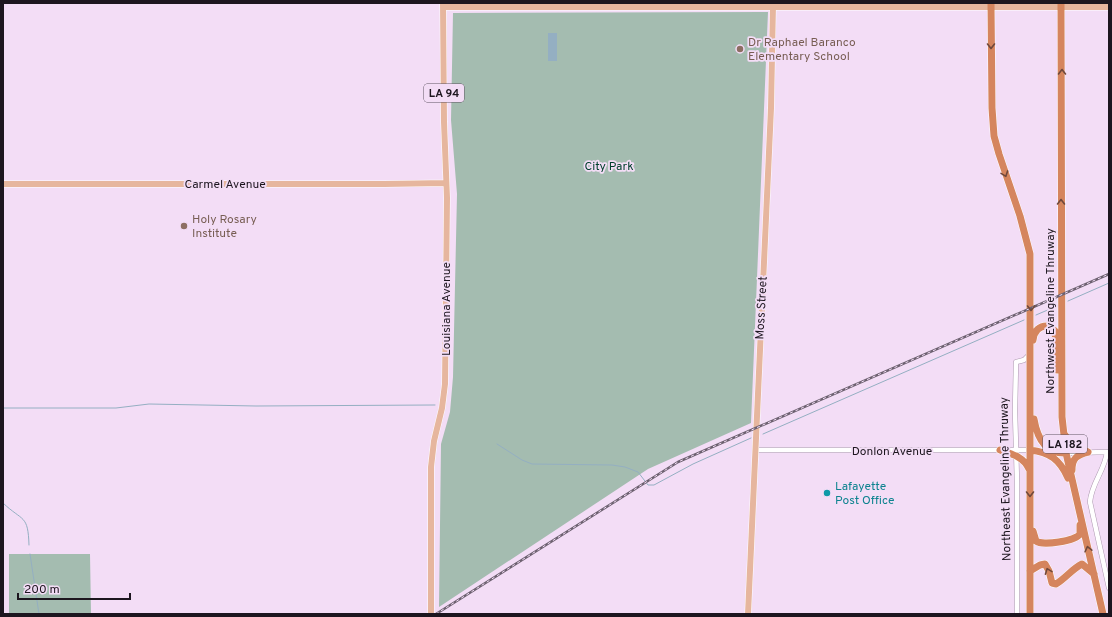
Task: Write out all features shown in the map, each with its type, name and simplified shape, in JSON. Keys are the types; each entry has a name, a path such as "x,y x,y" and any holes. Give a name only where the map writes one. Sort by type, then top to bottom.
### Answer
{"highway":[{"name":"Northeast Evangeline Thruway","path":"991,5 992,123 998,154 1017,207 1030,254 1030,614"},
{"name":"Northwest Evangeline Thruway","path":"1061,5 1063,430 1066,453 1103,614"},
{"path":"1031,352 1033,335 1038,328 1045,326 1052,328 1056,335 1057,380 1062,406"},
{"path":"1031,399 1036,428 1042,443 1053,451 1066,453"},
{"path":"1063,430 1072,445 1088,452"},
{"path":"1000,450 1017,453 1026,462 1030,472"},
{"path":"1030,450 1048,453 1058,461 1067,477 1078,507"},
{"path":"1072,480 1073,460 1077,455 1088,452"},
{"path":"1030,523 1036,541 1042,544 1070,540 1078,537 1080,530 1080,516"},
{"path":"1030,571 1040,565 1045,564 1050,570 1052,583 1056,584 1064,579 1073,568 1082,564 1094,574"}],"main road":[{"path":"443,5 1109,6"},
{"name":"Louisiana Avenue","path":"430,614 431,467 434,441 446,384 446,183 443,5"},
{"name":"Moss Street","path":"748,614 770,108 773,5"},
{"name":"Carmel Avenue","path":"3,184 446,183"}],"street":[{"name":"Northeast Evangeline Thruway","path":"1017,614 1016,362 1024,360 1031,352"},
{"name":"Donlon Avenue","path":"755,450 1000,450"},
{"path":"1017,453 1030,450"},
{"path":"1066,453 1107,452 1106,459 1091,493 1090,502 1109,588"}],"green space":[{"name":"City Park","path":"768,12 751,423 648,469 439,607 441,444 450,412 453,377 457,194 451,120 453,13"},
{"path":"9,554 90,554 91,614 9,614"}],"water":[{"path":"548,33 557,33 557,61 548,61"}],"waterway":[{"path":"1068,301 1109,283"},
{"path":"1036,315 1057,306"},
{"path":"763,434 1024,320"},
{"path":"3,408 116,408 149,404 256,406 435,405"},
{"path":"497,444 522,460 532,464 612,465 625,467 638,472 648,485 654,485 693,464 751,438"},
{"path":"3,503 20,516 26,523 29,545"},
{"path":"30,554 39,614"}],"railway":[{"path":"436,614 678,462 1109,274"}],"place":[{"name":"Dr Raphael Baranco Elementary School","path":"740,49"},
{"name":"Holy Rosary Institute","path":"184,226"},
{"name":"Lafayette Post Office","path":"827,493"}]}
